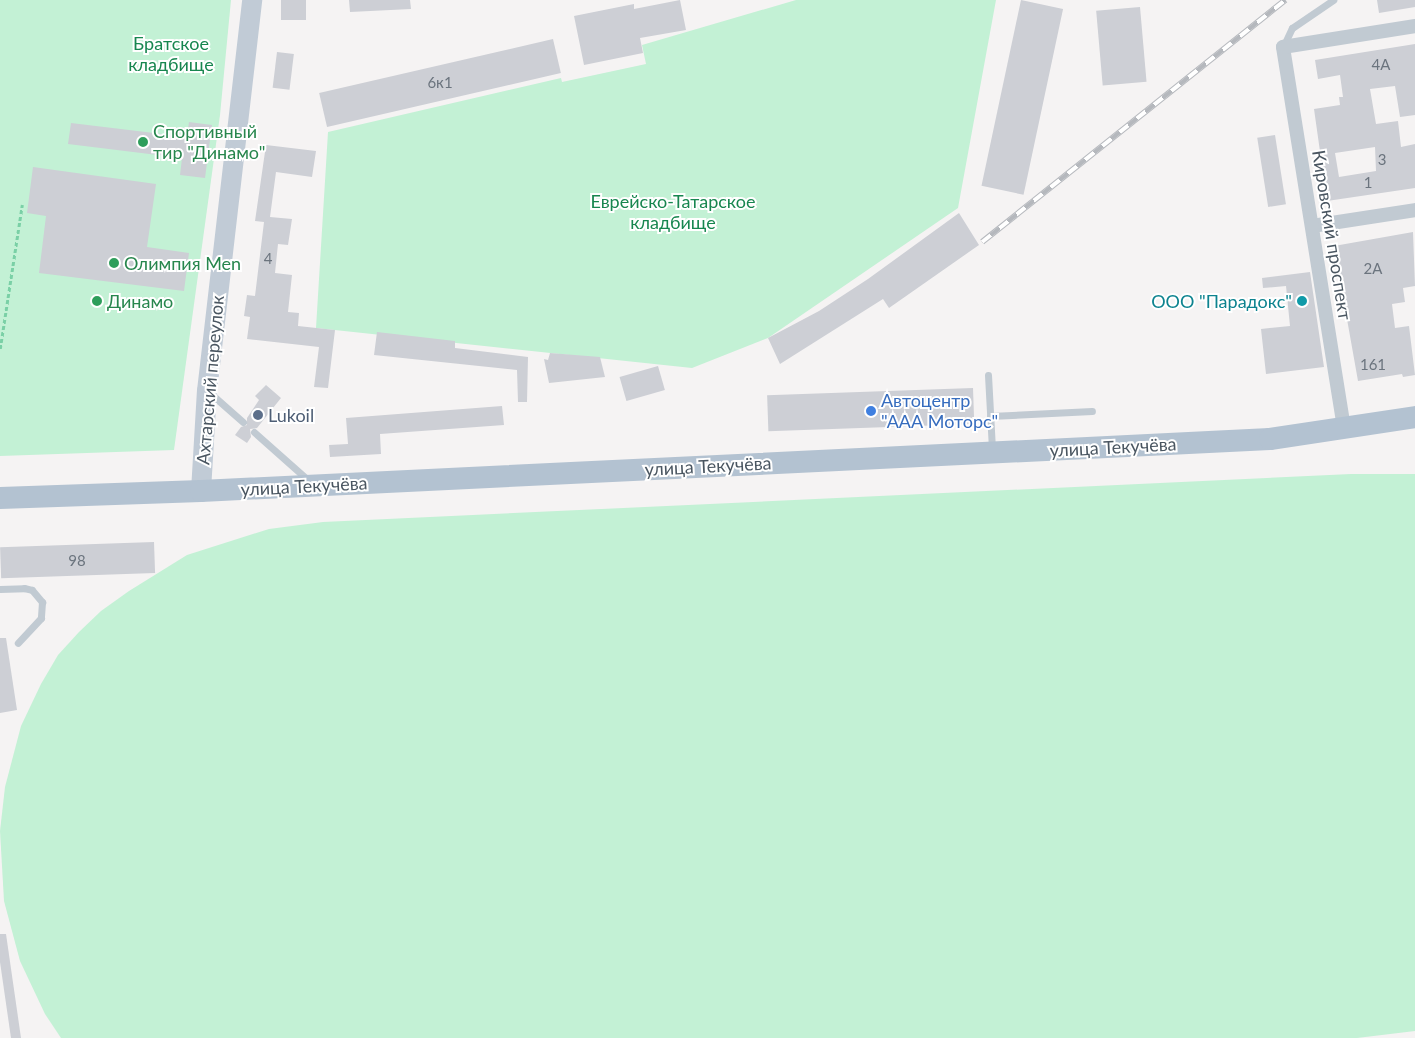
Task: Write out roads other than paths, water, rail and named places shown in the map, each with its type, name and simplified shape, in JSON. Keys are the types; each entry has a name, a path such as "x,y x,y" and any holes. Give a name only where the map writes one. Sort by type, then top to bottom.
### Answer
{"main road":[{"name":"улица Текучёва","path":"0,498 314,486 1270,439 1415,417"}],"street":[{"name":"Ахтарский переулок","path":"200,491 206,391 252,0"},
{"path":"1283,48 1415,26"},
{"name":"Кировский проспект","path":"1283,48 1344,428"},
{"path":"1312,226 1415,210"}],"lane":[{"path":"1283,48 1292,28 1333,0"},
{"path":"988,375 993,453"},
{"path":"206,391 243,422"},
{"path":"990,416 1092,411"},
{"path":"254,432 314,486"},
{"path":"0,589 24,588 32,590 42,602 41,618 18,643"}],"railway":[{"path":"982,242 1285,0"}],"place":[{"name":"Спортивный тир \"Динамо\"","path":"143,142"},
{"name":"Олимпия Men","path":"114,263"},
{"name":"Динамо","path":"97,301"},
{"name":"ООО \"Парадокс\"","path":"1302,301"},
{"name":"Автоцентр \"ААА Моторс\"","path":"871,411"},
{"name":"Lukoil","path":"258,415"}],"park label":[{"name":"Братское кладбище","path":"171,54"},
{"name":"Еврейско-Татарское кладбище","path":"673,212"}]}
